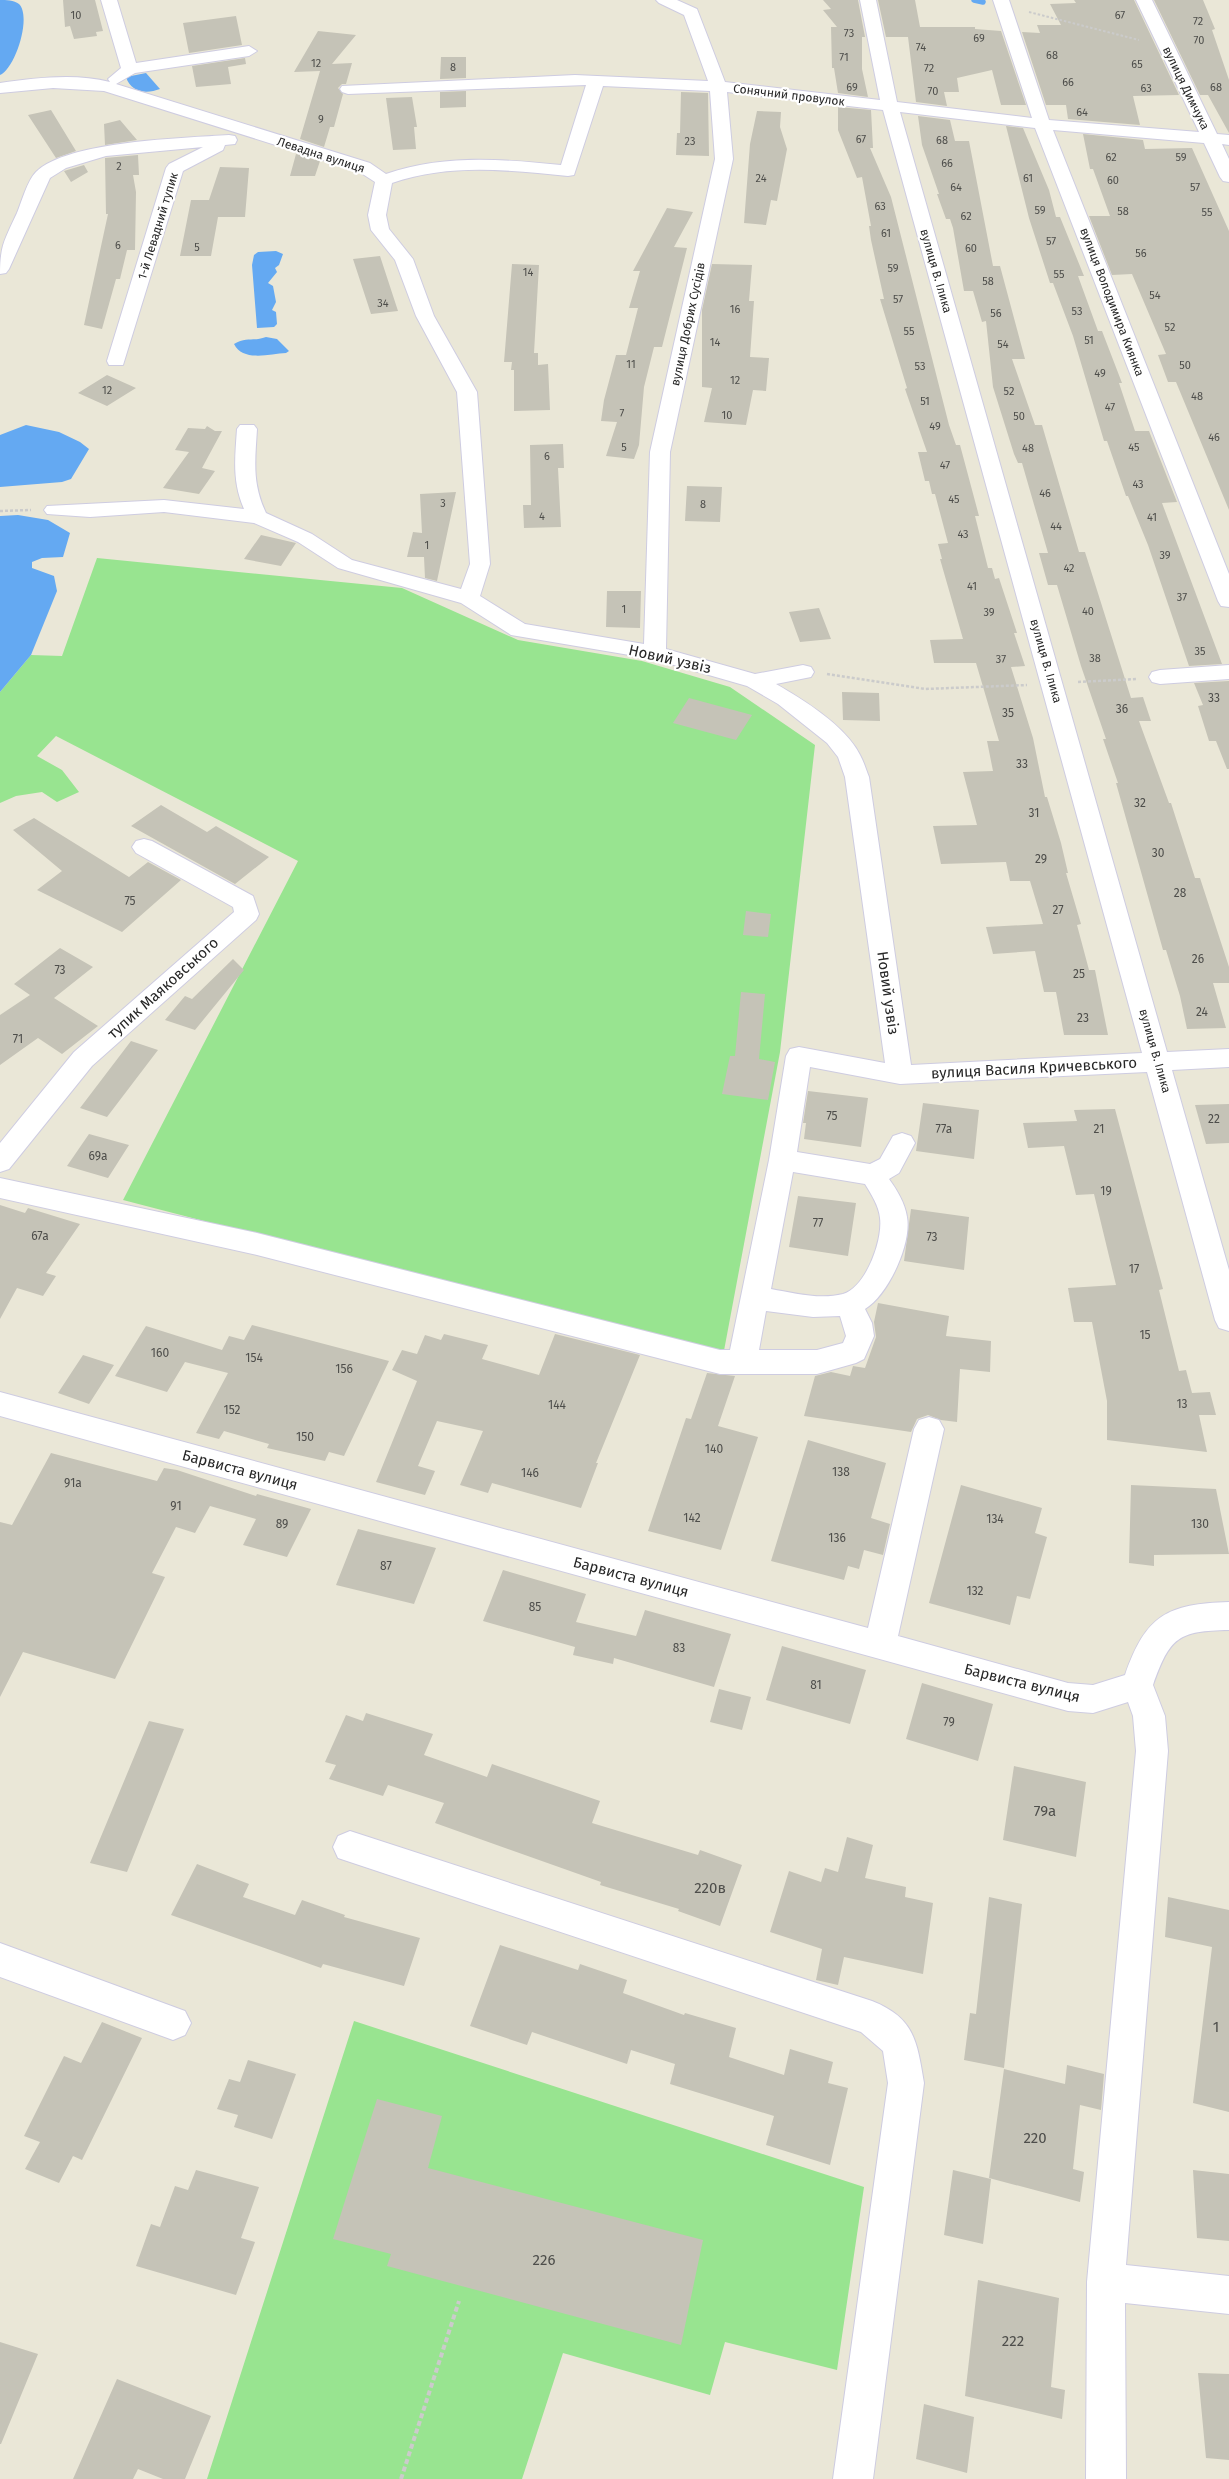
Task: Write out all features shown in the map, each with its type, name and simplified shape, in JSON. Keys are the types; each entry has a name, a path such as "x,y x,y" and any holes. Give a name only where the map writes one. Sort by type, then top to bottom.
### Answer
{"street":[{"path":"109,0 130,69"},
{"name":"вулиця В. Ілика","path":"868,0 890,107 1229,1320"},
{"name":"вулиця Димчука","path":"1144,0 1229,177"},
{"name":"вулиця Добрих Сусідів","path":"655,653 660,452 724,159 718,86 691,12 674,2"},
{"name":"вулиця Володимира Киянка","path":"1002,3 1042,124 1229,601"},
{"path":"106,86 130,69 249,51"},
{"name":"Сонячний провулок","path":"348,89 575,80 718,86 1042,124 1229,140"},
{"path":"384,180 425,167 475,162 568,171 596,81"},
{"name":"Левадна вулиця","path":"0,88 39,83 72,82 106,86 364,167 384,180 377,215 380,230 404,259 425,316 467,392 480,564 469,598"},
{"name":"1-й Левадний тупик","path":"116,361 175,168 247,130"},
{"path":"0,269 44,175 52,168 87,156 114,150 229,140"},
{"path":"247,429 244,469 247,492 258,517"},
{"name":"Новий узвіз","path":"54,510 90,511 164,506 258,517 305,538 345,564 469,598 519,630 655,653 755,681 786,700 822,727 848,756 857,777 900,1075"},
{"path":"755,681 803,672"},
{"path":"1160,677 1229,672"},
{"name":"тупик Маяковського","path":"0,1162 83,1059 247,914 244,902 144,847"},
{"name":"вулиця Василя Кричевського","path":"782,1160 799,1056 900,1075 1229,1058"},
{"path":"742,1363 782,1160 874,1175 890,1166 902,1143"},
{"path":"756,1298 818,1306 848,1304 866,1293 884,1265 893,1239 894,1219 887,1197 874,1175"},
{"path":"0,1188 257,1244 720,1362 817,1362 846,1355 854,1351 860,1336 858,1323 848,1304"},
{"name":"Барвиста вулиця","path":"0,1404 1068,1697 1093,1699 1116,1693 1137,1684"},
{"path":"880,1645 929,1429"},
{"path":"1106,2479 1106,2282 1152,1751 1149,1716 1137,1684 1148,1651 1162,1632 1179,1621 1206,1616 1229,1616"},
{"path":"350,1847 872,2018 900,2042 906,2083 853,2479"},
{"path":"0,1960 173,2023"},
{"path":"1106,2282 1229,2296"}],"path":[{"path":"1002,3 1166,46"},
{"path":"803,672 860,678 925,689 1160,677"},
{"path":"401,2479 459,2301"}],"green space":[{"path":"97,558 402,588 518,640 642,661 730,687 815,745 780,1052 723,1356 123,1200 298,861 56,736 37,756 62,770 79,792 57,802 42,792 16,796 0,803 0,692 31,655 62,656"},
{"path":"354,2021 864,2187 837,2370 725,2342 710,2395 563,2353 522,2479 207,2479"}],"water":[{"path":"0,0 19,4 23,11 24,20 23,31 16,53 6,71 0,75"},
{"path":"146,73 160,89 140,91 128,82 126,77"},
{"path":"276,251 283,254 279,265 275,268 277,272 268,283 273,286 276,302 272,310 276,312 277,324 274,327 257,328 252,265 254,255 258,252"},
{"path":"266,337 277,339 289,351 286,353 257,356 238,350 234,344 243,340"},
{"path":"26,425 59,432 80,442 89,449 71,479 62,482 0,487 0,435"},
{"path":"18,515 48,520 70,533 63,557 42,558 32,562 32,568 54,576 57,591 31,655 0,692 0,516"}],"building":[{"path":"63,0 95,0 103,31 96,32 97,36 74,39 70,26 65,27"},
{"path":"823,0 858,0 865,37 862,37 862,69 868,97 838,93 834,68 832,68 831,27 837,27 823,10 831,9"},
{"path":"878,0 915,0 920,27 975,27 975,29 1001,31 1026,105 1001,105 992,70 957,78 959,92 944,92 947,106 916,102 908,37 886,37"},
{"path":"1074,0 1134,0 1179,95 1133,96 1140,125 1068,119 1066,105 1046,105 1022,32 1040,33 1037,25 1061,25 1050,4 1076,3"},
{"path":"1154,0 1203,0 1215,29 1212,30 1229,80 1229,133 1208,95 1200,95"},
{"path":"236,16 242,45 189,53 183,23"},
{"path":"318,31 356,35 332,64 352,63 346,84 342,84 338,88 343,94 334,127 330,127 324,147 300,139 320,71 294,72"},
{"path":"441,57 466,57 466,78 440,79"},
{"path":"245,58 246,64 228,67 231,84 196,87 192,66"},
{"path":"466,91 466,107 440,108 440,92"},
{"path":"681,92 708,93 709,156 676,155 677,133 680,133"},
{"path":"412,97 417,127 414,127 416,149 393,150 386,98"},
{"path":"838,107 871,110 873,148 870,148 891,197 949,425 956,445 960,445 979,516 975,516 988,568 992,568 995,579 999,578 1017,633 1014,633 1025,666 1011,667 1033,738 1045,797 1047,797 1061,843 1068,873 1066,873 1081,924 1077,925 1089,970 1095,970 1108,1035 1064,1035 1056,992 1044,992 1035,951 993,954 986,927 1043,924 1030,881 1010,881 1006,862 941,864 933,826 977,825 963,772 993,771 987,741 999,741 976,663 934,663 930,640 963,639 940,559 942,559 938,544 948,543 935,494 932,494 929,481 925,481 918,452 927,452 905,389 907,388 880,299 884,299 871,240 869,226 871,226 862,177 857,178 838,130"},
{"path":"51,110 76,151 56,158 28,115"},
{"path":"757,111 781,112 780,127 787,149 777,201 771,200 766,225 744,223 750,144"},
{"path":"918,116 950,120 955,141 969,141 993,266 1000,266 1025,359 1012,359 1035,425 1042,425 1079,552 1085,552 1131,698 1143,697 1151,721 1139,721 1169,803 1171,803 1195,878 1200,878 1229,967 1229,983 1213,983 1226,1028 1187,1029 1180,996 1166,950 1163,950 1116,783 1118,783 1103,739 1106,739 1081,666 1057,585 1048,585 1039,553 1048,553 1022,463 1018,463 1014,454 993,387 986,321 982,322 973,291 964,291 953,228 950,219 946,219 937,194 939,194 922,145"},
{"path":"120,120 137,140 105,145 104,124"},
{"path":"1006,126 1023,128 1049,190 1056,217 1060,217 1084,276 1078,276 1098,331 1102,331 1122,383 1119,383 1135,431 1149,431 1177,502 1162,503 1222,664 1189,666 1148,545 1128,496 1126,496 1107,441 1104,441 1073,336 1053,283 1050,283 1029,218"},
{"path":"1083,134 1143,140 1145,149 1192,148 1229,231 1229,510 1176,382 1168,382 1158,355 1166,354 1132,274 1112,275 1089,216 1110,216 1093,169 1090,169"},
{"path":"296,154 320,161 315,176 290,176"},
{"path":"138,155 139,175 133,175 136,192 135,250 127,250 120,279 116,279 102,329 84,325 108,214 106,214 105,158"},
{"path":"84,165 88,172 71,182 64,171"},
{"path":"220,167 249,168 245,217 218,217 211,256 180,256 191,200 209,200"},
{"path":"667,208 693,212 674,247 687,248 662,347 654,347 644,387 639,445 634,459 606,456 617,422 601,421 604,400 616,355 626,355 638,308 629,308 640,271 633,271"},
{"path":"380,256 398,311 371,314 353,259"},
{"path":"512,264 539,265 534,353 538,353 538,365 548,364 550,410 514,411 514,370 511,370 512,362 504,362"},
{"path":"712,264 752,265 749,301 754,301 750,357 769,358 766,391 753,390 746,425 704,422 712,388 702,387 702,310"},
{"path":"107,375 136,388 107,406 78,393"},
{"path":"207,426 215,431 222,431 202,468 215,471 199,494 163,488 189,452 175,450 188,428 205,429"},
{"path":"563,444 564,468 558,468 561,527 524,528 523,505 531,505 530,445"},
{"path":"687,486 722,487 720,522 685,521"},
{"path":"456,492 437,581 425,578 424,557 407,557 413,532 422,533 420,494"},
{"path":"261,535 296,543 281,566 244,559"},
{"path":"607,591 641,591 640,628 606,627"},
{"path":"819,608 831,639 800,642 789,612"},
{"path":"1229,681 1229,769 1227,769 1216,741 1209,741 1198,706 1203,705 1194,683"},
{"path":"842,692 879,693 880,721 843,720"},
{"path":"689,698 752,715 736,740 673,723"},
{"path":"161,805 207,832 216,826 269,857 235,884 131,826"},
{"path":"34,818 129,877 148,862 181,880 122,932 37,890 62,871 13,830"},
{"path":"746,911 771,914 768,937 743,935"},
{"path":"60,948 93,967 54,998 98,1026 62,1054 38,1038 0,1065 0,1015 30,995 14,984"},
{"path":"233,959 244,970 195,1030 165,1020 185,996 192,999"},
{"path":"741,992 765,994 759,1059 775,1062 768,1100 722,1094 730,1056 735,1056"},
{"path":"131,1041 158,1050 107,1117 80,1108"},
{"path":"808,1091 868,1098 861,1147 804,1139 806,1123 803,1123"},
{"path":"923,1103 979,1110 974,1159 916,1151"},
{"path":"1229,1104 1229,1143 1206,1144 1195,1105"},
{"path":"1115,1109 1163,1289 1159,1290 1179,1371 1186,1370 1192,1393 1210,1392 1216,1415 1199,1415 1207,1452 1107,1440 1107,1401 1092,1322 1074,1322 1068,1288 1116,1285 1094,1194 1076,1195 1064,1146 1028,1148 1023,1123 1077,1121 1074,1110"},
{"path":"89,1134 129,1145 108,1178 67,1166"},
{"path":"798,1196 856,1203 848,1256 789,1247"},
{"path":"0,1205 25,1213 28,1208 80,1224 46,1273 56,1276 43,1296 17,1288 0,1319"},
{"path":"911,1209 969,1217 964,1270 904,1261"},
{"path":"878,1303 949,1316 946,1336 991,1341 990,1372 960,1369 957,1422 941,1420 928,1415 917,1419 911,1432 804,1416 815,1376 831,1372 850,1376 853,1366 865,1368 876,1337 874,1322"},
{"path":"252,1325 389,1361 344,1456 329,1452 325,1461 267,1448 269,1444 224,1431 219,1439 196,1433 228,1373 185,1362 167,1392 115,1376 146,1326 222,1350 229,1336 244,1340"},
{"path":"444,1334 488,1345 482,1359 539,1375 555,1334 640,1355 596,1463 598,1463 581,1508 492,1483 488,1493 460,1485 483,1431 437,1421 418,1466 435,1471 425,1495 376,1482 417,1381 392,1370 402,1350 417,1354 425,1335 441,1340"},
{"path":"83,1355 114,1365 89,1404 58,1393"},
{"path":"707,1373 735,1376 718,1426 758,1437 721,1550 648,1531 686,1418 691,1419"},
{"path":"808,1440 886,1463 871,1518 890,1524 883,1555 864,1550 859,1569 848,1566 844,1580 771,1561"},
{"path":"51,1453 157,1481 164,1468 177,1470 256,1496 257,1494 311,1509 287,1557 243,1545 256,1519 210,1506 195,1533 176,1527 152,1573 165,1577 115,1679 23,1652 0,1697 0,1522 12,1525"},
{"path":"961,1485 1042,1508 1035,1533 1047,1537 1030,1599 1017,1596 1010,1625 929,1603"},
{"path":"1131,1485 1216,1489 1229,1554 1154,1555 1154,1566 1129,1563"},
{"path":"358,1529 436,1548 414,1604 336,1585"},
{"path":"503,1570 586,1594 576,1622 636,1636 645,1610 731,1634 714,1687 614,1658 613,1664 573,1655 575,1647 483,1621"},
{"path":"782,1646 866,1670 850,1724 766,1700"},
{"path":"922,1683 993,1704 978,1761 906,1739"},
{"path":"719,1689 751,1697 742,1730 710,1722"},
{"path":"366,1713 433,1734 424,1755 487,1777 492,1764 600,1801 592,1823 698,1855 700,1850 742,1865 720,1926 678,1911 679,1909 600,1885 601,1882 435,1823 444,1803 388,1785 383,1796 329,1779 336,1765 325,1762 346,1715 363,1721"},
{"path":"149,1721 184,1729 127,1872 90,1863"},
{"path":"1014,1766 1086,1782 1076,1857 1003,1840"},
{"path":"847,1837 873,1845 865,1878 906,1887 905,1897 933,1903 923,1974 844,1957 838,1985 816,1980 822,1949 770,1932 789,1871 821,1882 825,1868 838,1872"},
{"path":"197,1864 249,1884 243,1897 295,1915 302,1900 345,1915 344,1917 420,1938 404,1986 323,1964 321,1968 171,1915"},
{"path":"989,1897 1022,1904 1004,2068 964,2060 970,2013 976,2014"},
{"path":"1168,1897 1229,1910 1229,2112 1193,2103 1212,1947 1165,1937"},
{"path":"500,1945 578,1970 580,1964 627,1980 623,1993 684,2015 685,2013 736,2028 729,2057 784,2075 790,2049 833,2062 828,2083 848,2088 830,2165 766,2145 774,2116 670,2084 675,2064 631,2050 627,2064 532,2032 527,2045 470,2026"},
{"path":"102,2022 142,2038 82,2160 73,2156 59,2183 25,2169 40,2142 24,2136 64,2056 81,2063"},
{"path":"248,2060 296,2074 272,2139 234,2127 238,2115 217,2109 229,2079 240,2082"},
{"path":"1067,2065 1104,2074 1101,2110 1080,2105 1073,2169 1084,2172 1080,2202 989,2178 1004,2069 1065,2084"},
{"path":"377,2099 442,2116 428,2168 703,2240 681,2345 387,2266 391,2254 333,2239"},
{"path":"196,2170 259,2187 241,2238 255,2242 236,2295 136,2266 151,2224 160,2227 175,2186 188,2190"},
{"path":"953,2170 991,2179 983,2244 944,2235"},
{"path":"1193,2170 1229,2174 1229,2241 1197,2238"},
{"path":"978,2280 1059,2298 1051,2387 1065,2390 1062,2419 965,2396"},
{"path":"0,2342 38,2354 1,2444 0,2444"},
{"path":"1198,2373 1229,2374 1229,2460 1206,2458"},
{"path":"117,2379 211,2416 185,2479 163,2479 138,2469 133,2479 73,2479"},
{"path":"924,2404 974,2417 967,2473 916,2459"}],"waterway":[{"path":"974,0 983,2"}]}
